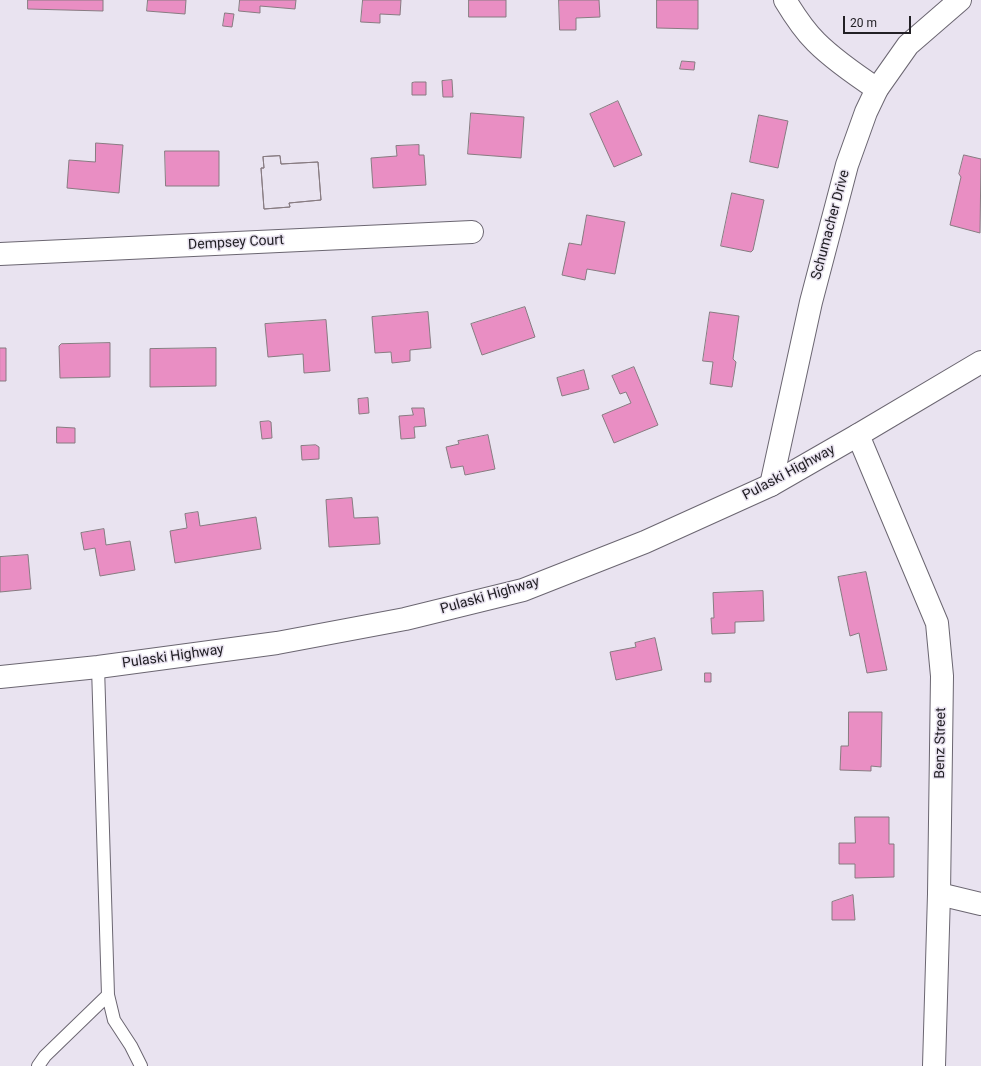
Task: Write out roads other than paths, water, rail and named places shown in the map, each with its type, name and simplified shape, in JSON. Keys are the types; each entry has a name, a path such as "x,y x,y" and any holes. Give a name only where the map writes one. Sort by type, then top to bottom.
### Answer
{"street":[{"path":"785,0 794,15 816,42 846,68 877,90"},
{"name":"Schumacher Drive","path":"771,484 811,302 847,165 866,112 877,90 908,45 960,0"},
{"name":"Dempsey Court","path":"0,254 472,232"},
{"name":"Pulaski Highway","path":"0,677 98,668 276,643 405,619 523,590 645,542 771,484 858,435 981,362"},
{"name":"Benz Street","path":"858,435 937,623 942,676 934,1066"},
{"path":"938,894 981,904"}],"lane":[{"path":"98,668 108,994 114,1020 131,1046 141,1066"},
{"path":"38,1066 45,1056 108,994"}]}
